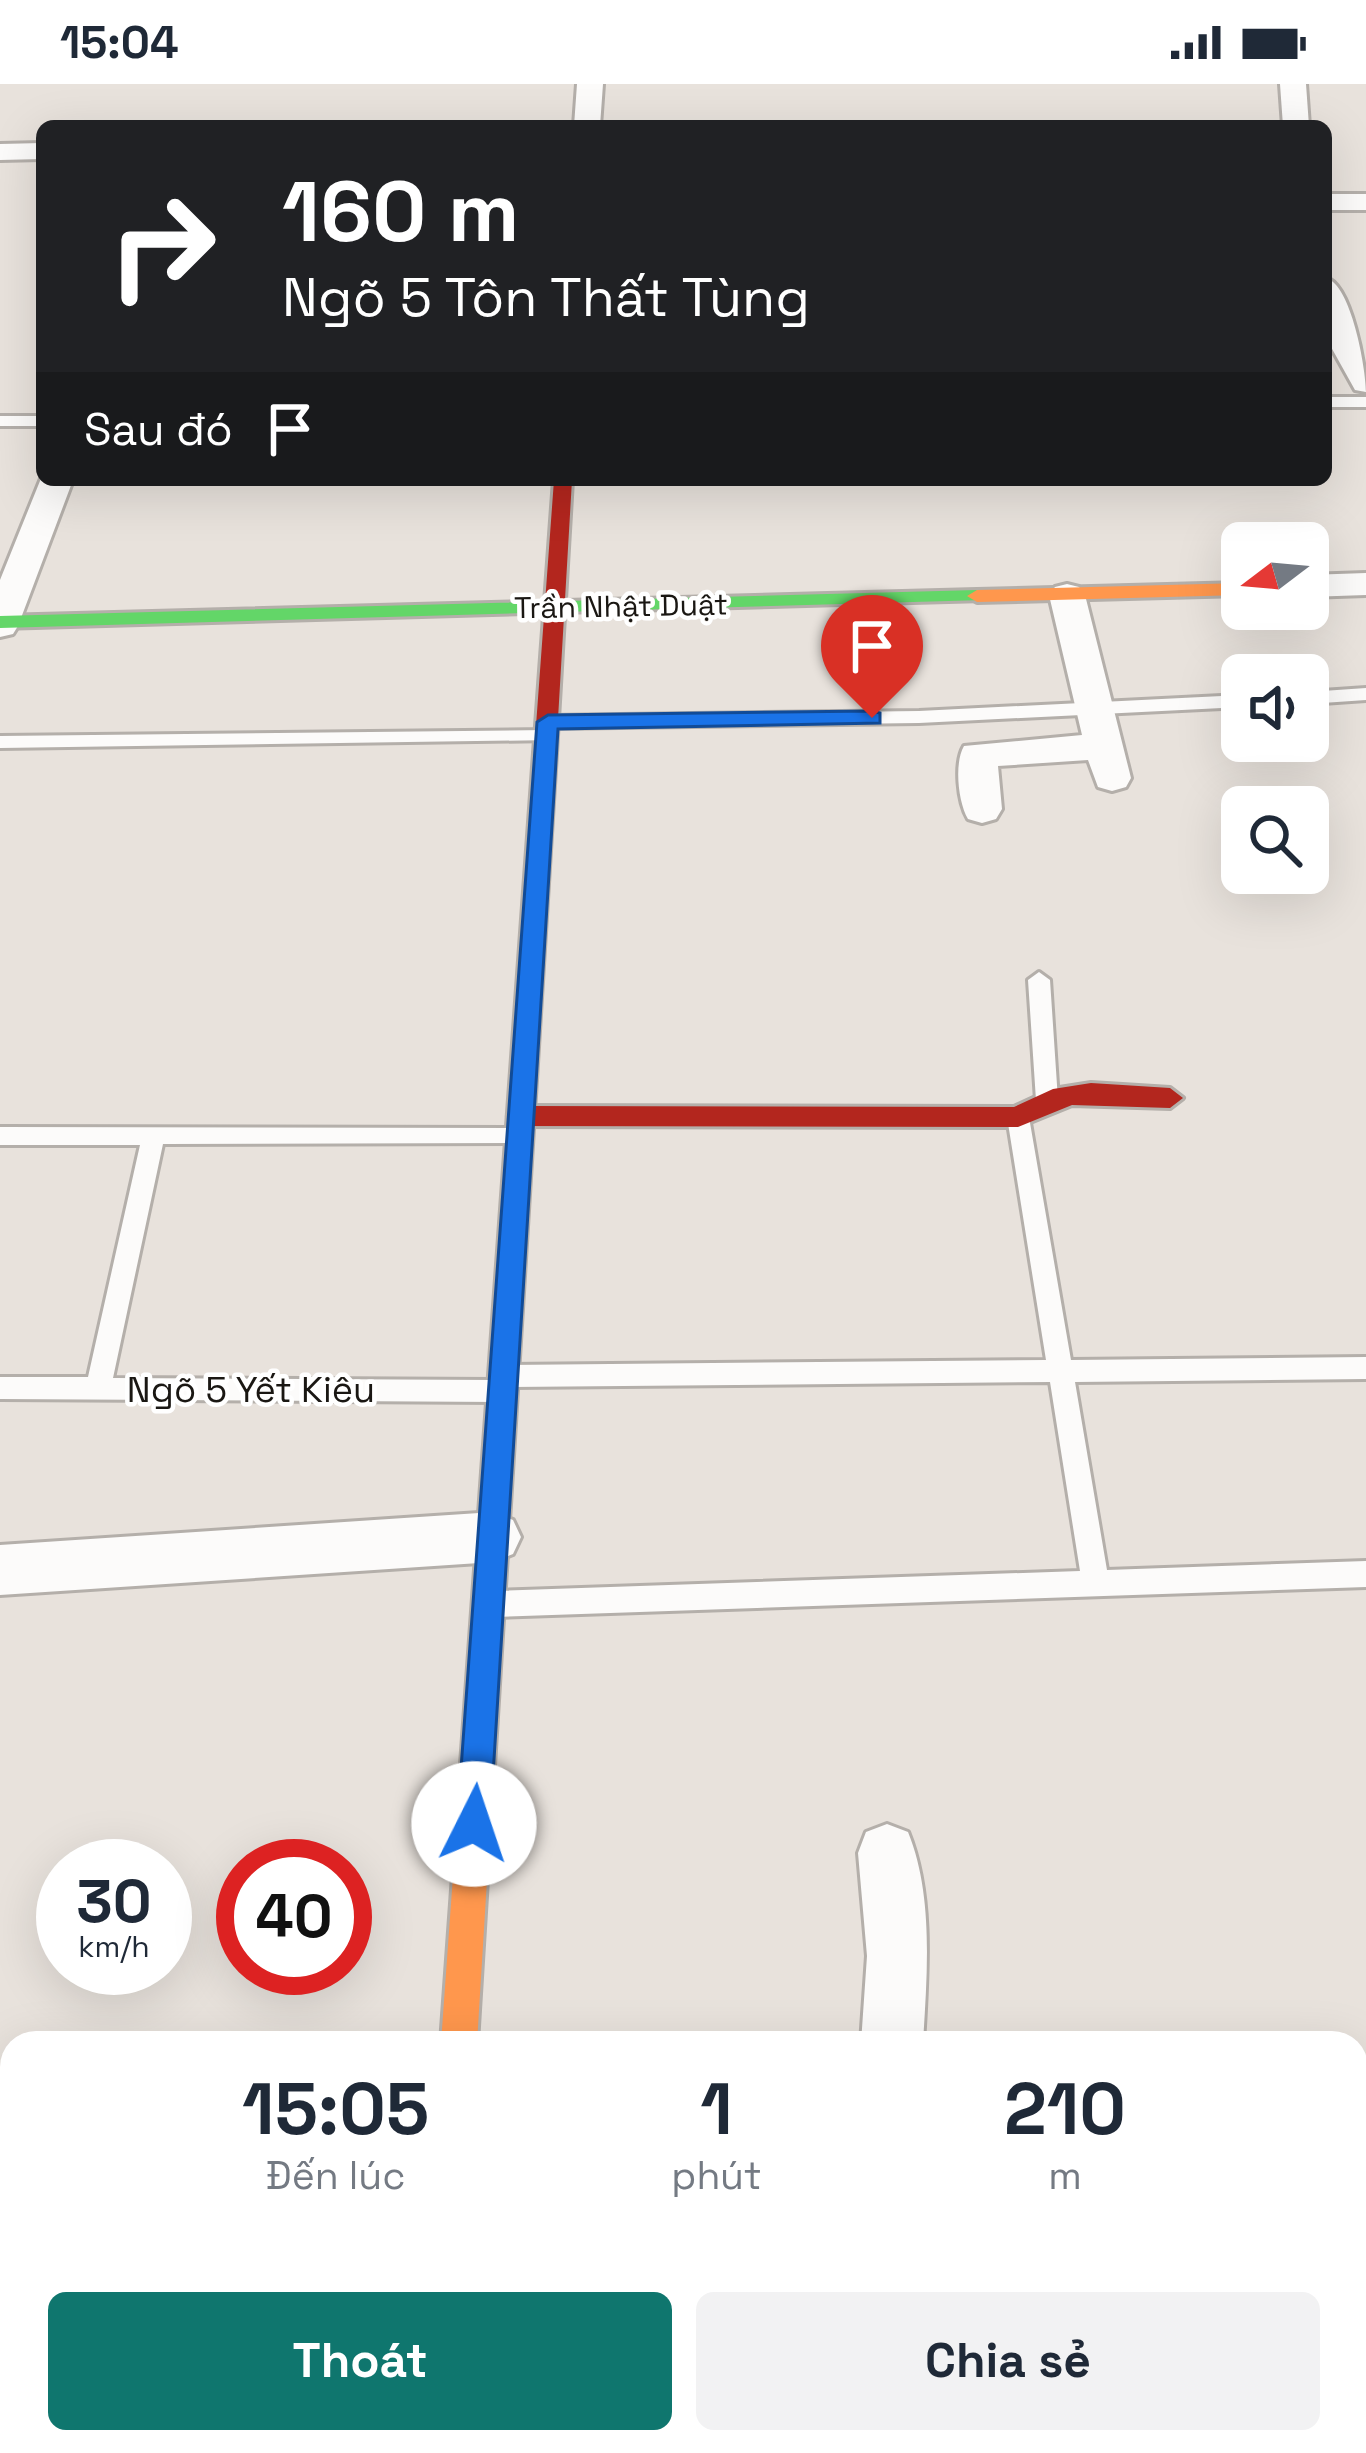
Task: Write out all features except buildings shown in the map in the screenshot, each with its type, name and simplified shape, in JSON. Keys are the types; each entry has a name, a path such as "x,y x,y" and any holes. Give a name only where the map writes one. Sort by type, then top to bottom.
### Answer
{"street":[{"path":"587,120 590,84"},
{"path":"1293,84 1296,120"},
{"path":"0,152 36,152"},
{"path":"1332,202 1366,202"},
{"path":"1332,330 1366,382"},
{"path":"0,623 54,486"},
{"path":"460,2031 563,486"},
{"path":"1329,585 1366,584"},
{"name":"Trần Nhật Duật","path":"0,623 1221,590"},
{"path":"982,809 978,755 1104,745 1067,596"},
{"path":"521,1125 1018,1117 1031,1104 1094,1093 1170,1097"},
{"path":"0,1570 494,1538"},
{"path":"887,1853 897,1956 893,2031"}],"lane":[{"path":"1332,402 1366,402"},
{"path":"0,421 36,421"},
{"path":"1329,697 1366,694"},
{"path":"0,742 547,729 1104,745 1221,708"},
{"path":"1039,980 1047,1100"},
{"path":"1018,1117 1096,1584"},
{"path":"0,1136 521,1125"},
{"path":"98,1389 154,1135"},
{"name":"Ngõ 5 Yết Kiêu","path":"0,1388 1366,1368"},
{"path":"488,1605 1366,1574"}],"traffic: fast":[{"path":"0,622 977,596"},
{"path":"497,1472 545,753"}],"traffic: slow":[{"path":"977,596 1221,590"},
{"path":"460,2031 497,1472"}],"traffic: jam":[{"path":"545,753 563,486"},
{"path":"521,1116 1018,1117 1035,1106 1072,1095 1170,1098"}],"route":[{"path":"474,1824 548,722 872,718"}]}
